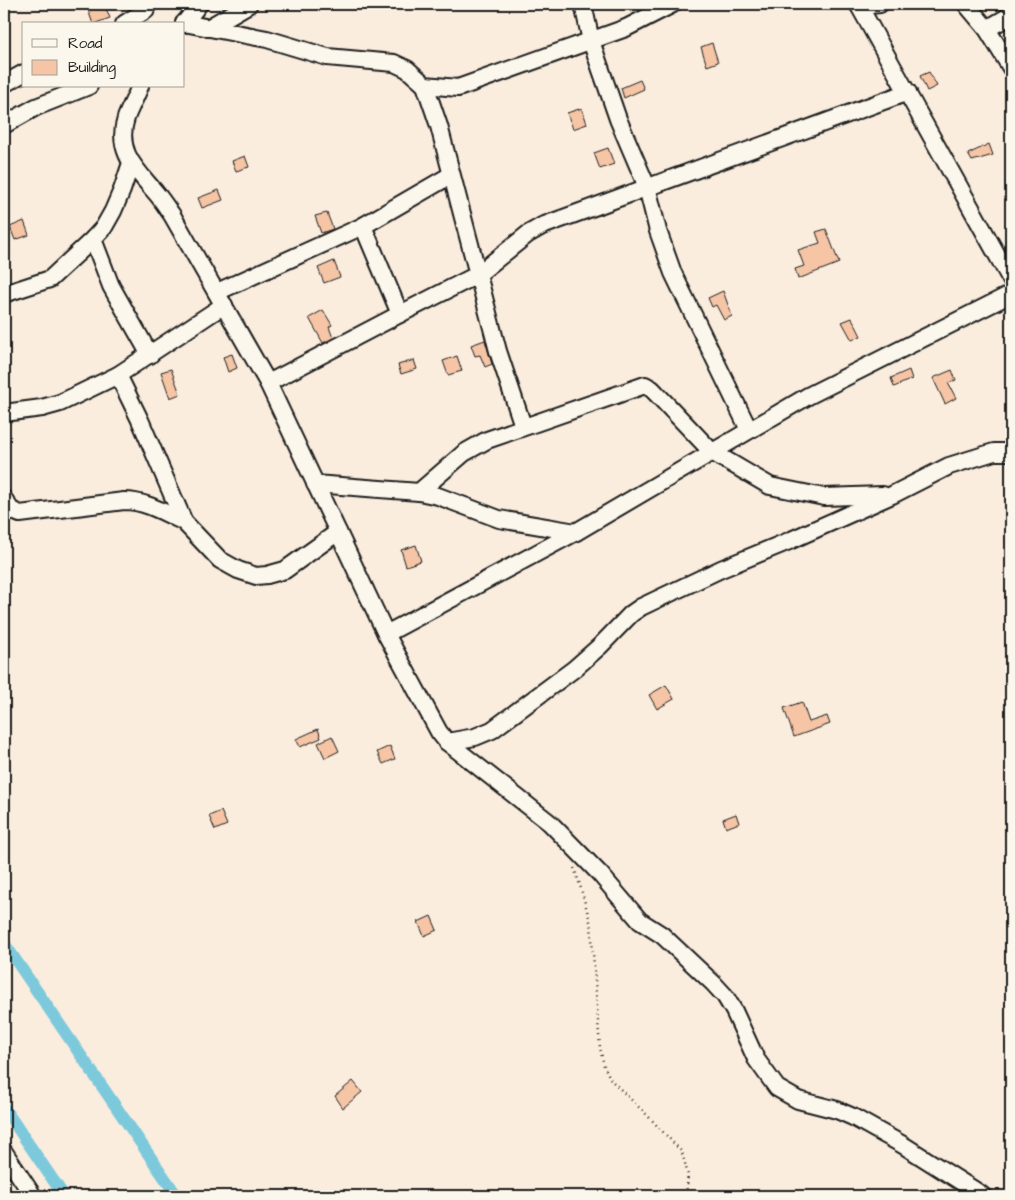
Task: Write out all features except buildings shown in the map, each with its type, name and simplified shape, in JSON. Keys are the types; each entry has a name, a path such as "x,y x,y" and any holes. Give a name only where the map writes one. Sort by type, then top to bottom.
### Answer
{"street":[{"path":"185,22 199,4"},
{"path":"208,28 249,4"},
{"path":"583,4 591,40 618,119 647,187 658,231 673,273 750,430"},
{"path":"425,85 458,88 626,28 673,4"},
{"path":"880,4 859,5 1011,280"},
{"path":"966,4 987,29 1011,68"},
{"path":"128,22 146,13"},
{"path":"987,29 1011,15"},
{"path":"185,23 267,39 328,57 394,63 407,69 425,85 439,126 498,351 523,426"},
{"path":"4,84 22,74"},
{"path":"6,119 84,88"},
{"path":"139,88 126,120 124,138 130,163 158,195 168,210 268,384 386,634 447,742 550,822 600,874 640,920 662,935 714,984 725,996 756,1059 777,1088 798,1100 837,1110 853,1117 903,1145 983,1196"},
{"path":"268,384 477,275 528,234 542,226 908,92"},
{"path":"4,294 50,279 93,239 104,227 113,212 130,163"},
{"path":"4,413 60,404 118,375 150,356 220,299 363,226 451,175"},
{"path":"363,226 400,314"},
{"path":"93,239 111,286 150,356"},
{"path":"386,634 576,532 808,396 1011,294"},
{"path":"118,375 140,420 184,522 220,560 238,570 256,576 267,575 285,570 338,532"},
{"path":"419,492 464,453 486,440 645,385 652,389 712,452 770,486 824,497 892,495"},
{"path":"447,742 475,738 492,730 508,719 600,646 630,614 641,607 721,569 892,495 949,466 994,452 1011,452"},
{"path":"315,484 419,492 438,496 499,519 576,532"},
{"path":"4,499 11,510 20,514 135,501 146,504 184,522"},
{"path":"4,1152 33,1196"}],"path":[{"path":"571,862 580,885 591,925 600,1048 604,1066 610,1080 682,1152 688,1175 686,1196"}],"waterway":[{"path":"4,943 177,1196"},
{"path":"4,1108 64,1196"}]}
